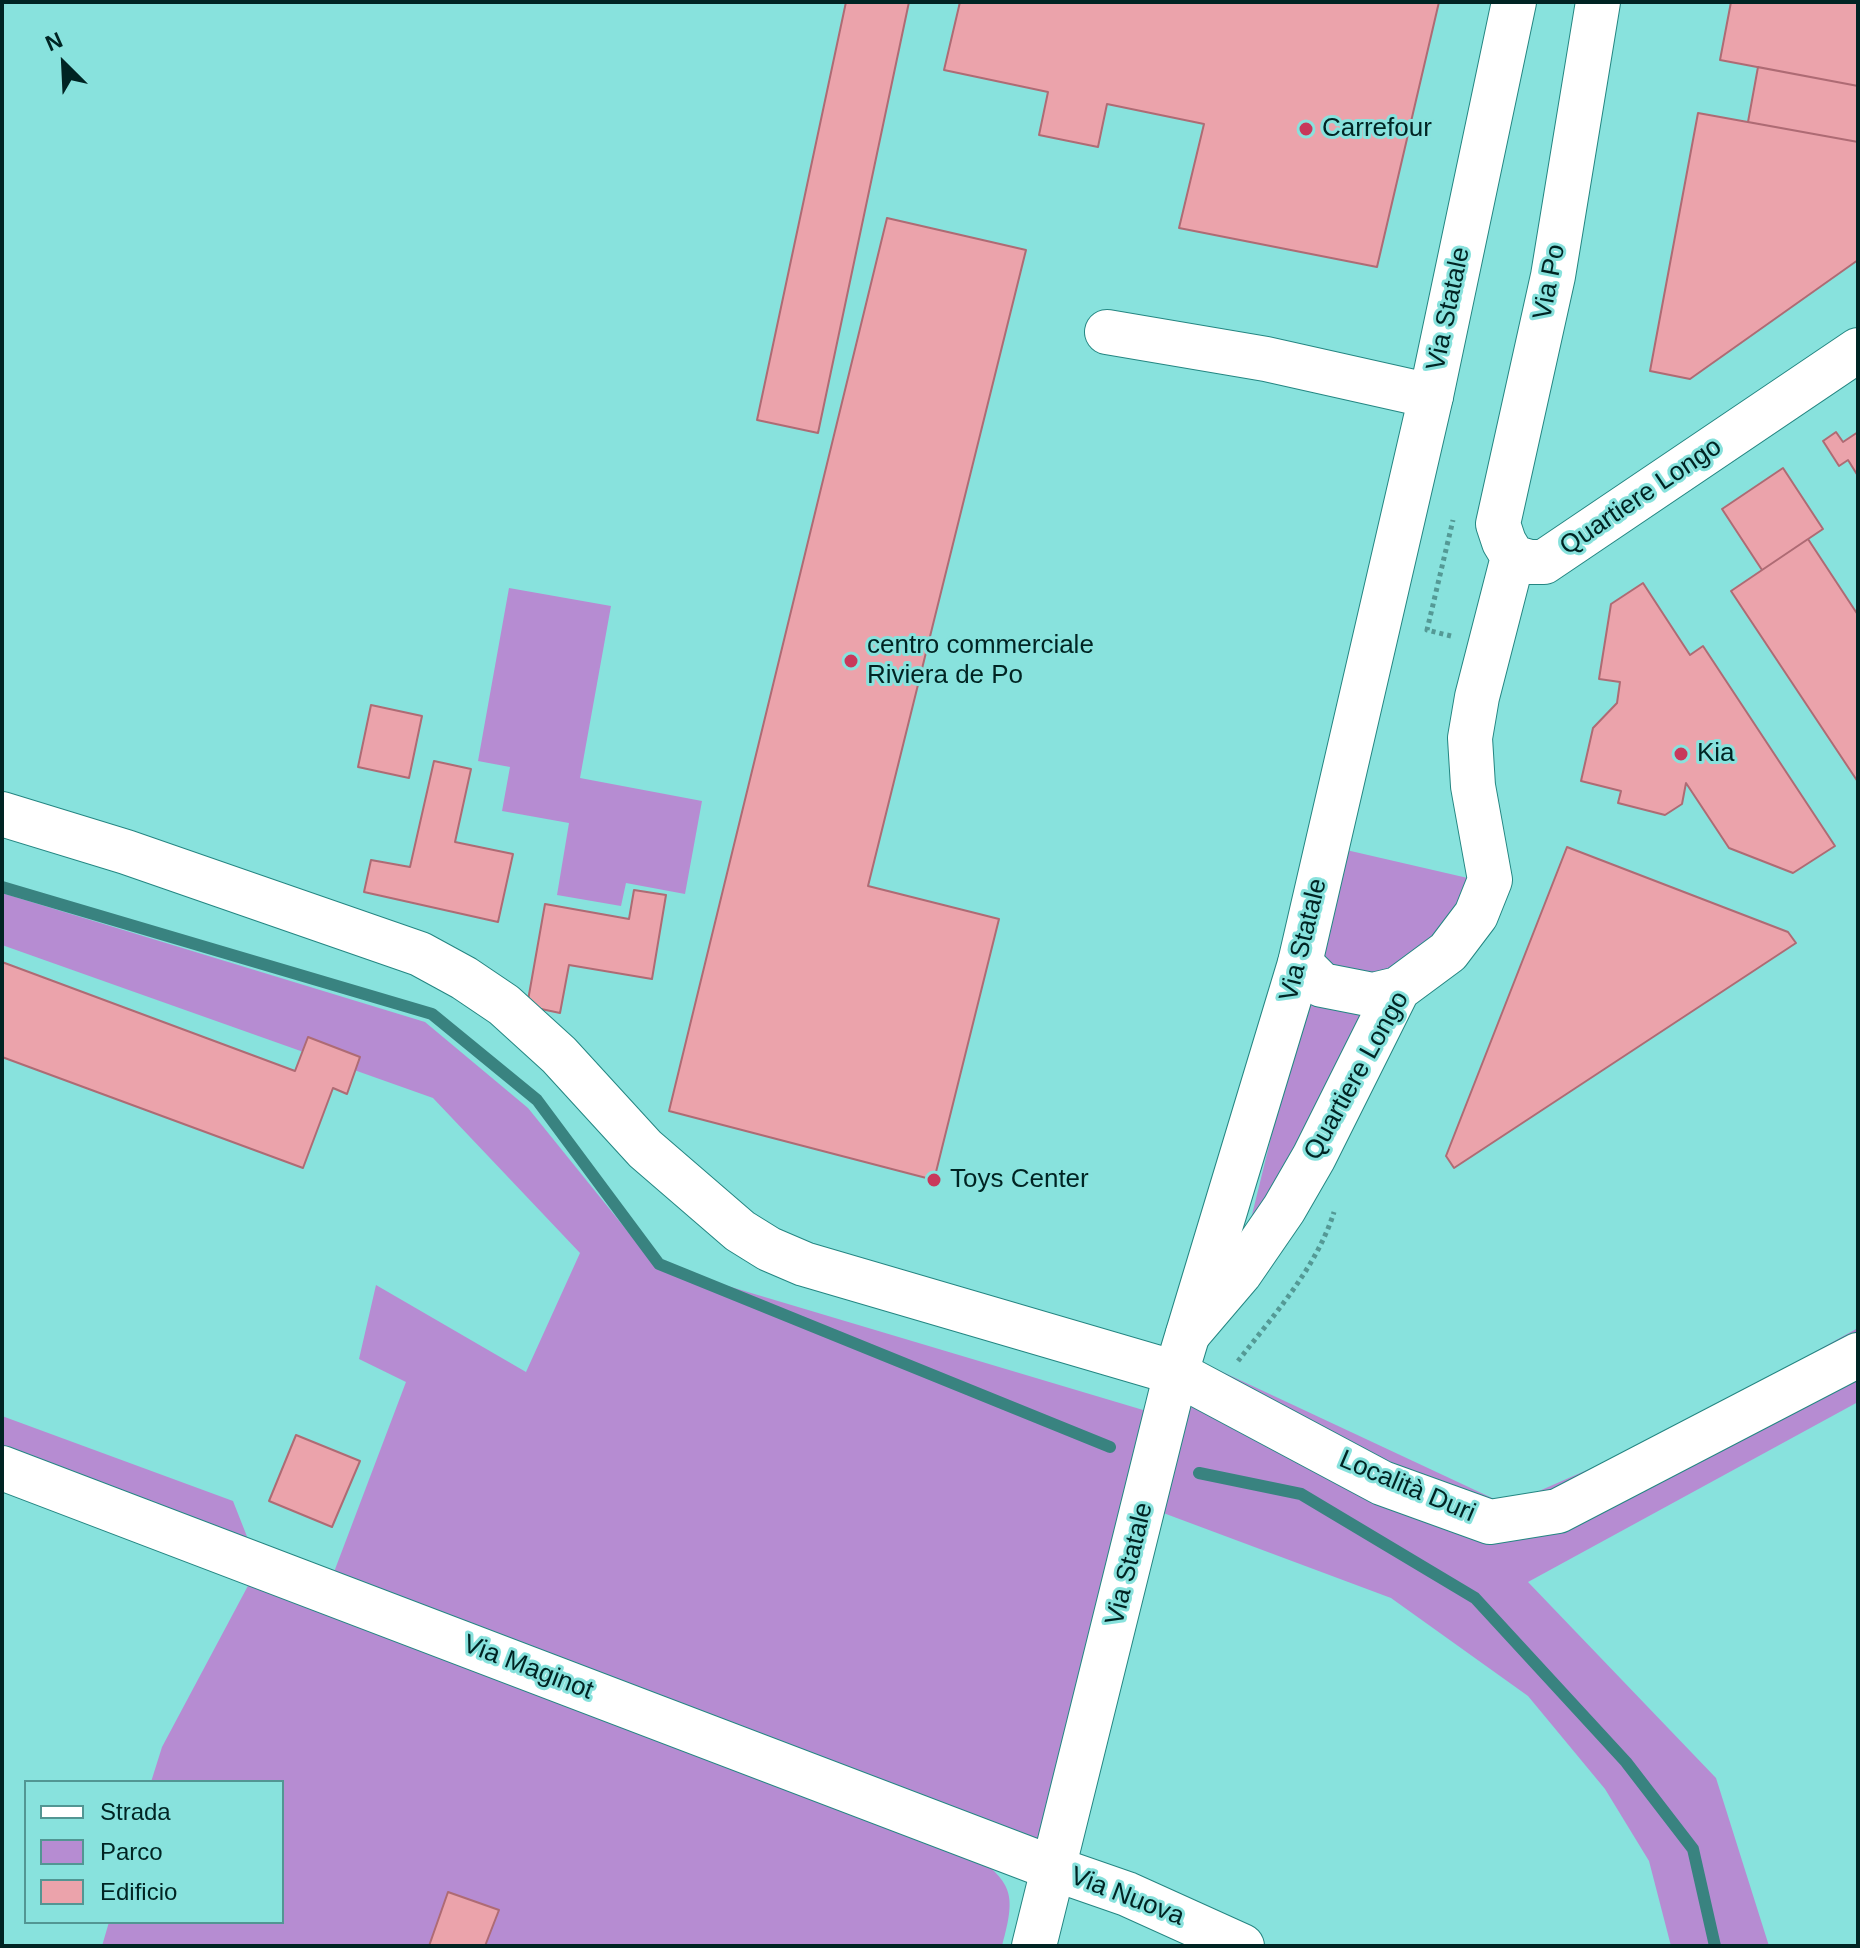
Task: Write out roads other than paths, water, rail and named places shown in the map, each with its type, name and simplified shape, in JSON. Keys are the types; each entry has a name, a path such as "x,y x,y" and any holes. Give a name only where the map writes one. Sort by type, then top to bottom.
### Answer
{"street":[{"name":"Via Statale","path":"1034,1946 1182,1354 1300,963 1431,396 1514,2"},
{"name":"Via Po","path":"1513,557 1498,524 1553,276 1598,2"},
{"path":"1107,332 1266,359 1431,396"},
{"name":"Quartiere Longo","path":"1182,1354 1284,1209 1314,1157 1398,989 1448,952 1476,915 1490,880 1473,786 1470,738 1477,697 1513,557 1544,562 1858,350"},
{"name":"Località Duri","path":"2,814 126,852 420,954 464,978 504,1005 559,1055 645,1149 740,1231 769,1249 804,1264 1182,1354 1382,1483 1490,1522 1558,1511 1858,1355"},
{"path":"1300,963 1322,985 1373,995 1398,989"},
{"name":"Via Maginot","path":"2,1468 1055,1869"},
{"name":"Via Nuova","path":"1055,1869 1127,1894 1242,1946"}],"waterway":[{"path":"2,887 432,1014 537,1100 659,1264 1110,1447"},
{"path":"1199,1473 1301,1494 1475,1598 1626,1762 1693,1849 1715,1946"}],"place":[{"name":"Carrefour","path":"1306,129"},
{"name":"centro commerciale Riviera de Po","path":"851,661"},
{"name":"Kia","path":"1681,754"},
{"name":"Toys Center","path":"934,1180"}]}
